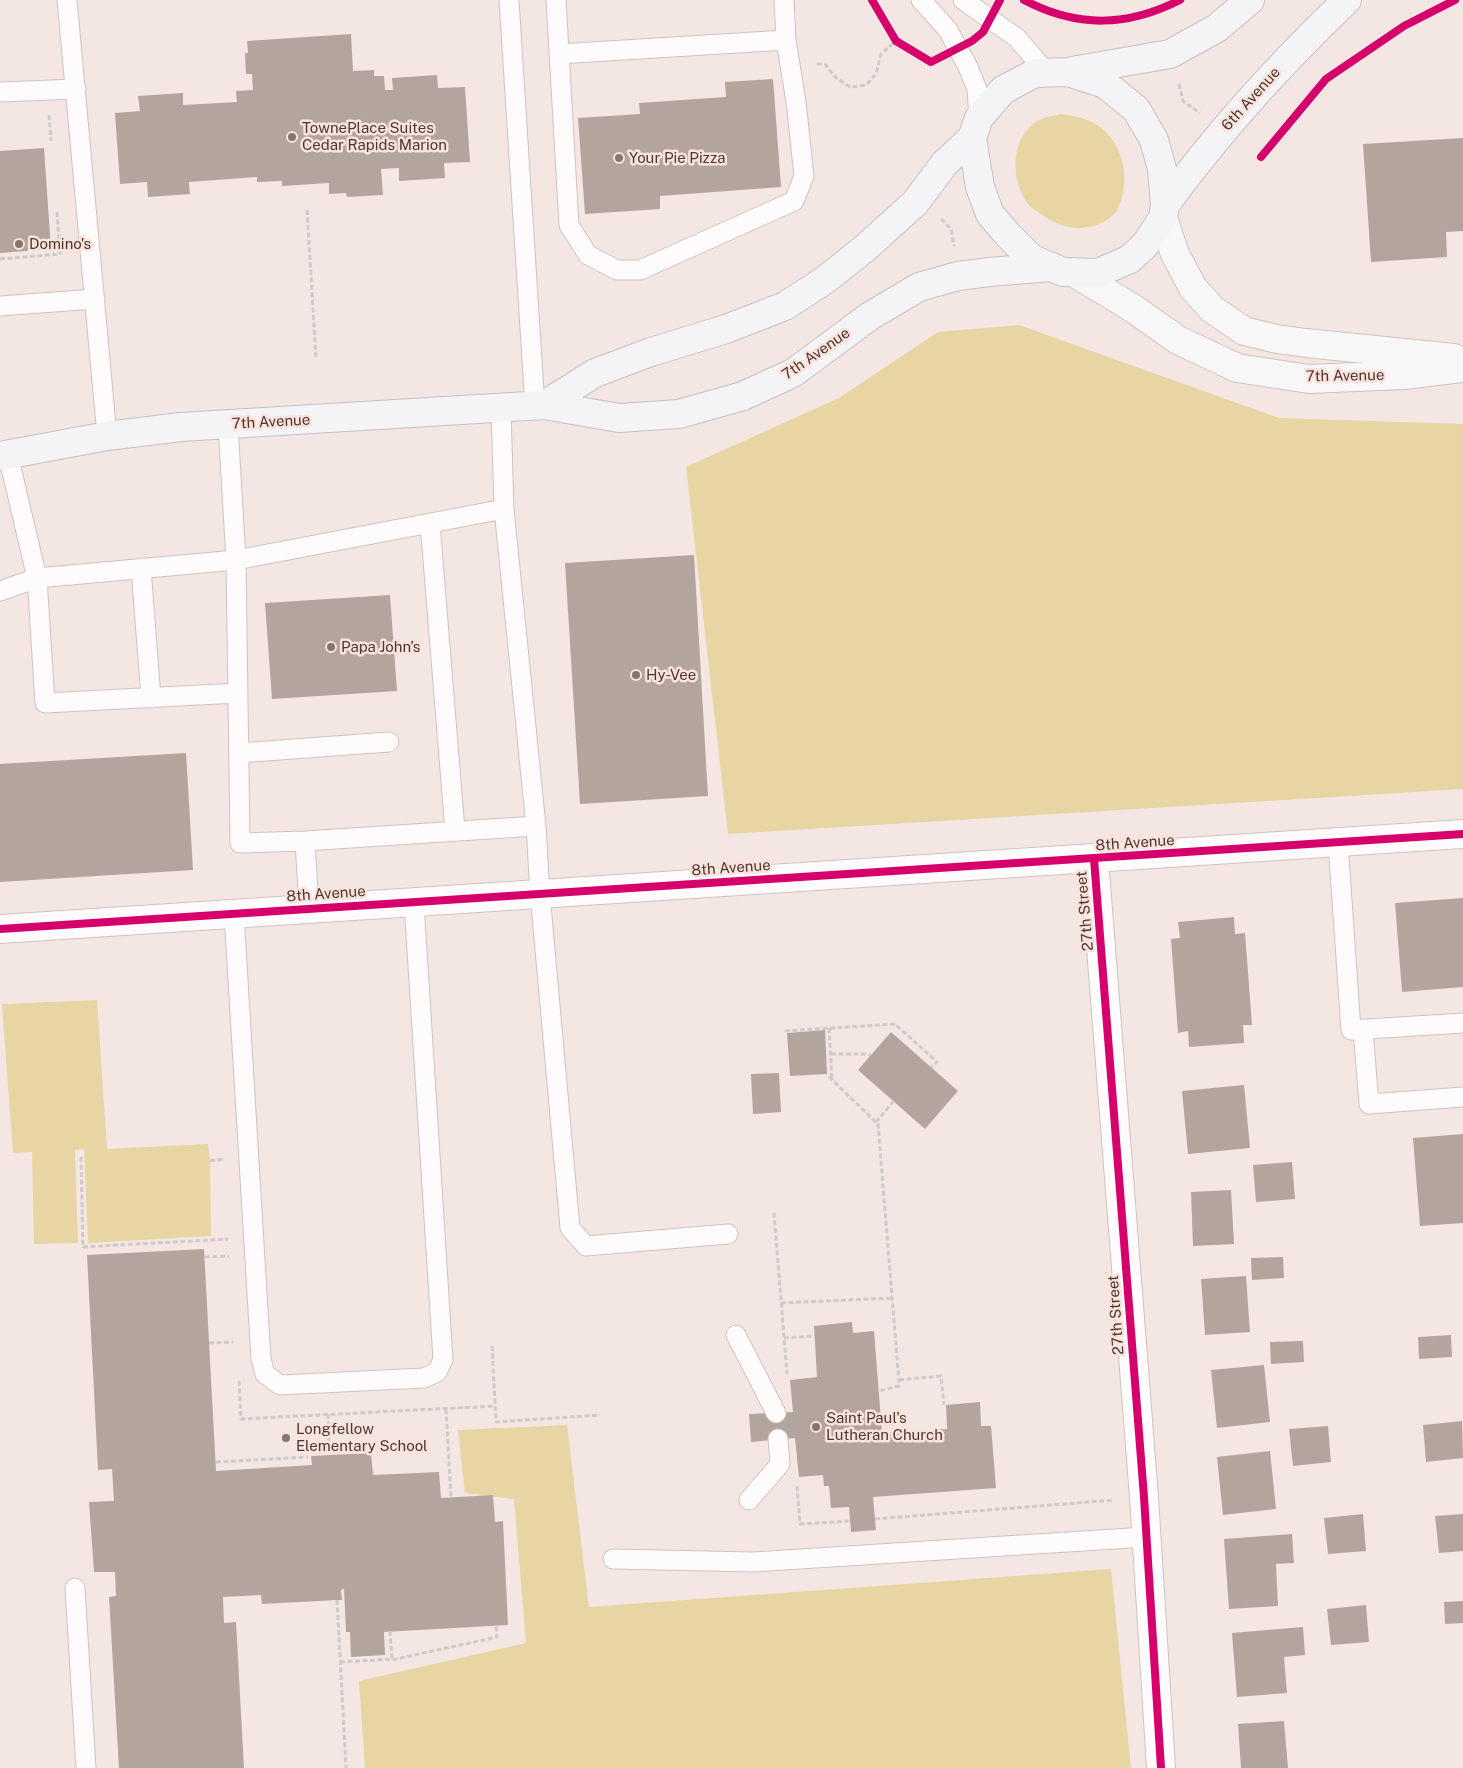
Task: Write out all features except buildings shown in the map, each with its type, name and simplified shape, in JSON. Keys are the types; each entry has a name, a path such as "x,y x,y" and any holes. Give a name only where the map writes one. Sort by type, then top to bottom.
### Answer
{"main road":[{"path":"1057,73 1170,54 1217,28 1250,0"},
{"name":"6th Avenue","path":"1062,270 1098,273 1130,260 1145,245 1164,212 1222,130 1296,49 1347,0"},
{"name":"7th Avenue","path":"540,406 595,373 651,352 726,329 785,306 825,280 864,249 915,203 976,128 1003,90 1035,73 1057,73"},
{"path":"1057,73 1105,84 1136,109 1154,140 1162,169 1164,212"},
{"path":"976,128 980,187 990,214 1032,259 1062,270"},
{"name":"7th Avenue","path":"1164,212 1175,254 1193,288 1212,310 1244,331 1277,339 1306,343 1463,359"},
{"name":"7th Avenue","path":"4,456 107,436 181,427 540,406 618,418 679,414 743,396 793,373 870,316 919,287 958,276 989,272 1062,270 1131,307 1178,340 1237,368 1309,379 1404,375 1463,368"}],"street":[{"name":"8th Avenue","path":"0,929 1463,834"},
{"name":"27th Street","path":"1094,859 1144,1497 1161,1768"}],"lane":[{"path":"67,0 107,436"},
{"path":"509,0 540,406"},
{"path":"556,0 569,225 588,255 617,270 640,270 794,201 804,176 786,40 784,0"},
{"path":"921,0 948,30 968,67 977,89 976,128"},
{"path":"963,0 1017,38 1057,73"},
{"path":"559,54 786,40"},
{"path":"0,92 76,89"},
{"path":"0,306 95,298"},
{"path":"502,409 504,509 536,826 540,894 570,1228 586,1246 728,1234"},
{"path":"228,425 236,560 240,843 305,841 536,826"},
{"path":"4,456 37,578 45,703 238,693"},
{"path":"0,591 37,578 236,560 504,509"},
{"path":"430,523 455,831"},
{"path":"141,568 151,698"},
{"path":"238,753 389,742"},
{"path":"305,841 309,909"},
{"path":"1338,843 1351,1030 1463,1023"},
{"path":"234,914 261,1359 265,1374 280,1385 424,1378 437,1372 443,1360 414,902"},
{"path":"1363,1030 1369,1104 1463,1097"},
{"path":"736,1335 776,1413"},
{"path":"749,1500 780,1464 778,1439"},
{"path":"613,1559 754,1562 1146,1537"},
{"path":"75,1588 86,1768"}],"path":[{"path":"790,65 824,64 834,76 850,87 866,85 876,74 881,54 900,43 891,32"},
{"path":"1178,83 1183,101 1205,117"},
{"path":"47,90 52,144"},
{"path":"0,259 60,254 57,208"},
{"path":"307,210 316,358"},
{"path":"939,218 951,229 954,248"},
{"path":"785,1030 894,1024 938,1062 931,1067"},
{"path":"829,1028 832,1080"},
{"path":"831,1054 868,1054 870,1056"},
{"path":"829,1077 878,1124 899,1380 899,1386 896,1388 879,1391"},
{"path":"876,1122 894,1102"},
{"path":"81,1157 83,1247 231,1238"},
{"path":"210,1161 227,1159"},
{"path":"774,1213 787,1375"},
{"path":"205,1257 232,1256"},
{"path":"781,1303 893,1298"},
{"path":"784,1338 815,1336"},
{"path":"209,1343 237,1342"},
{"path":"492,1346 496,1422 600,1415"},
{"path":"899,1380 941,1376 944,1405"},
{"path":"446,1409 451,1497"},
{"path":"328,1414 329,1452"},
{"path":"216,1462 308,1457"},
{"path":"876,1520 1144,1497"},
{"path":"800,1524 850,1521"},
{"path":"337,1600 346,1768"},
{"path":"340,1662 392,1659 497,1637 496,1626"},
{"path":"390,1632 392,1659"}],"shaded area":[{"path":"1061,114 1085,119 1106,132 1114,142 1123,164 1124,188 1117,210 1113,216 1106,220 1085,228 1063,226 1050,220 1029,205 1018,185 1015,162 1020,141 1025,132 1039,120"},
{"path":"1019,325 1279,418 1463,424 1463,789 728,834 686,467 839,398 938,332"},
{"path":"97,1000 107,1149 208,1144 211,1236 88,1243 84,1149 75,1150 78,1243 34,1244 32,1152 13,1153 2,1004"},
{"path":"567,1425 589,1607 1111,1569 1131,1768 365,1768 359,1681 526,1643 514,1499 465,1493 458,1430"}],"cycle path":[{"path":"872,0 896,41 931,62 972,41 983,32 1000,0"},
{"path":"1024,0 1063,16 1102,21 1141,15 1180,0"},
{"path":"1261,157 1326,79 1404,26 1455,0"},
{"path":"0,929 1463,834"},
{"path":"1094,859 1144,1497 1161,1768"}],"place":[{"name":"TownePlace Suites Cedar Rapids Marion","path":"292,137"},
{"name":"Your Pie Pizza","path":"619,158"},
{"name":"Domino's","path":"19,244"},
{"name":"Papa John's","path":"331,647"},
{"name":"Hy-Vee","path":"636,675"},
{"name":"Saint Paul's Lutheran Church","path":"816,1427"},
{"name":"Longfellow Elementary School","path":"286,1438"}]}
